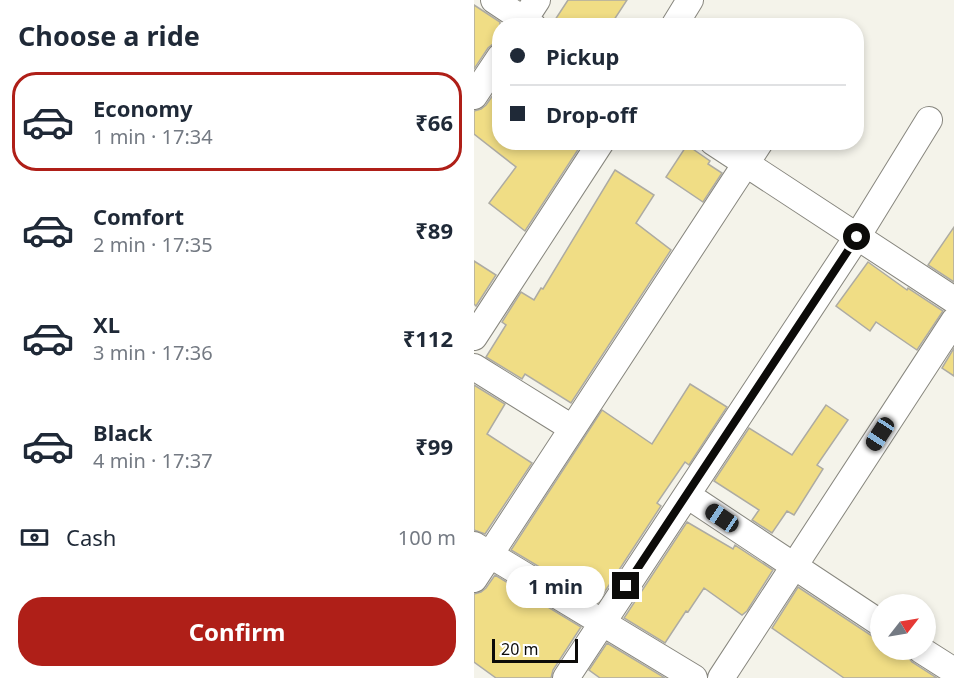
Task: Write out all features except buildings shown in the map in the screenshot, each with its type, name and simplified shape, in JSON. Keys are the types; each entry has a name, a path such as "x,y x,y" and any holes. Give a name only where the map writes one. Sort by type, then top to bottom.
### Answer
{"street":[{"path":"494,0 529,18"},
{"path":"679,18 690,0"},
{"path":"474,96 492,69"},
{"path":"566,678 857,237 928,120"},
{"path":"474,337 596,150"},
{"path":"725,150 954,300"},
{"path":"474,579 482,550 572,428 755,150"},
{"path":"720,678 954,321"},
{"path":"474,367 572,428"},
{"path":"687,495 870,616"},
{"path":"482,550 694,678"},
{"path":"936,660 954,671"}],"route":[{"path":"626,586 857,237"}]}
